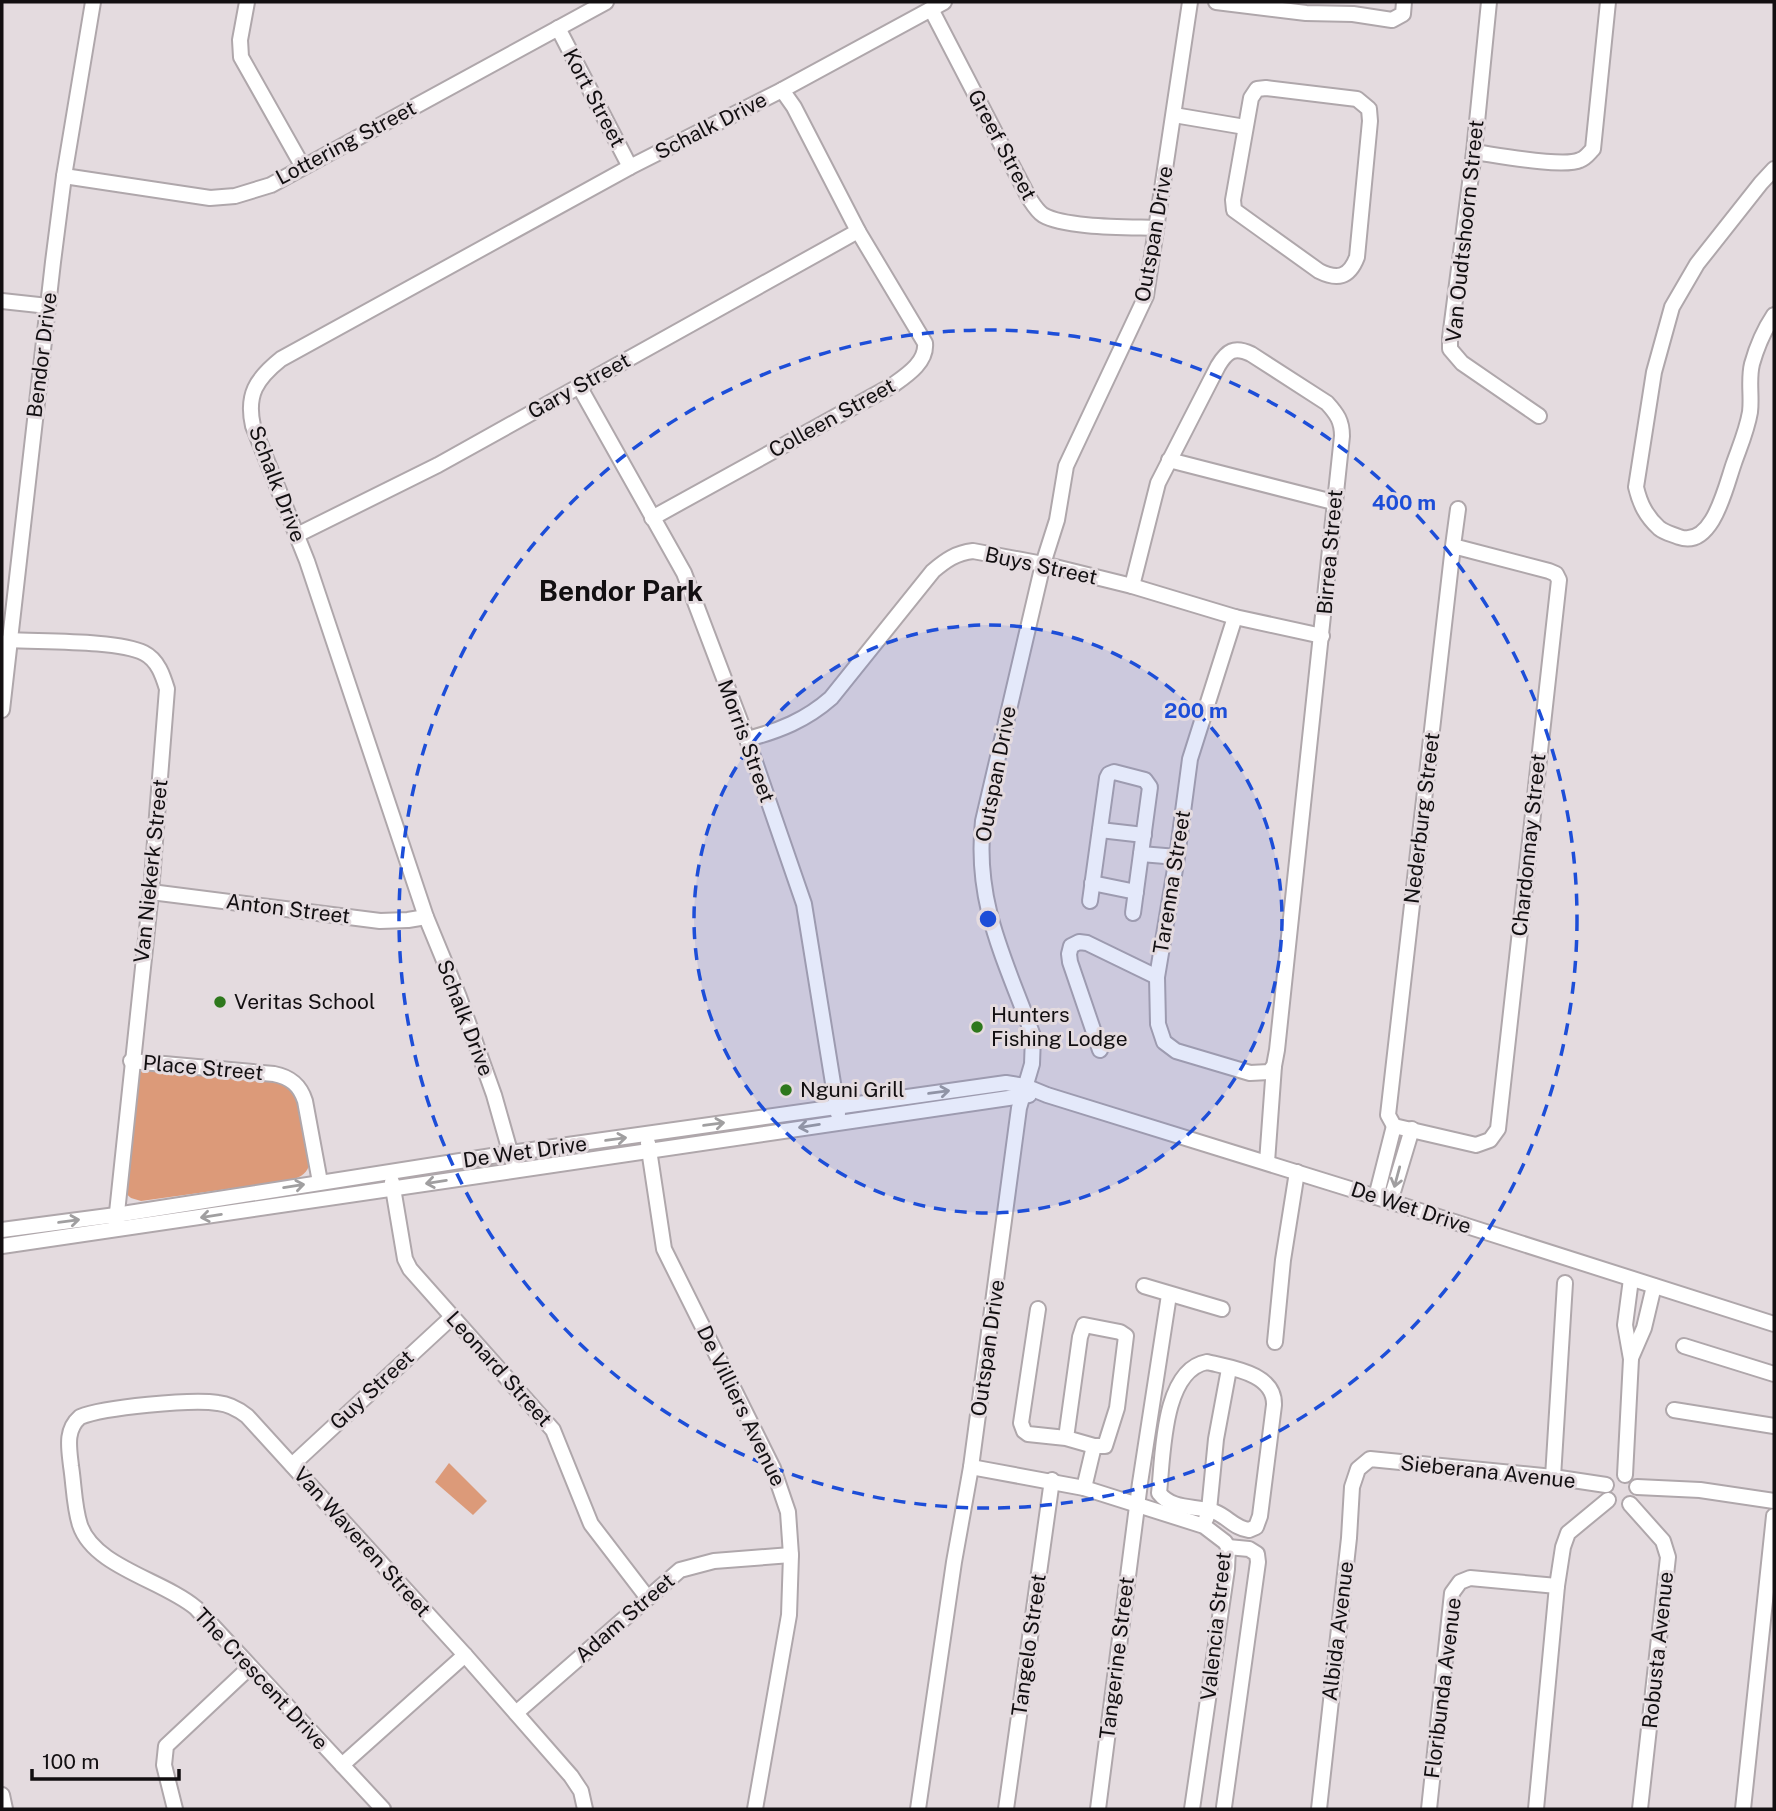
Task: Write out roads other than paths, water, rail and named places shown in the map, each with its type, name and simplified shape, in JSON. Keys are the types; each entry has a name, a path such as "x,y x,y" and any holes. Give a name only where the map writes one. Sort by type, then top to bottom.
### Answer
{"street":[{"name":"Bendor Drive","path":"2,710 47,306 64,176 93,2"},
{"path":"247,2 240,40 241,57 303,167"},
{"name":"Lottering Street","path":"64,176 210,198 234,196 271,185 606,2"},
{"name":"Schalk Drive","path":"515,1169 494,1095 464,1008 426,917 298,535 253,426 249,410 254,389 264,373 281,359 630,167 782,90 944,2"},
{"name":"Outspan Drive","path":"918,1809 954,1562 971,1467 1024,1091 1033,1056 1033,1036 987,911 983,887 982,821 1043,564 1056,520 1069,456 1146,296 1190,2"},
{"path":"1216,2 1354,8 1395,20 1403,14 1404,2"},
{"name":"Van Oudtshoorn Street","path":"1489,2 1450,349 1462,363 1539,416"},
{"path":"1474,152 1564,163 1586,157 1593,149 1608,2"},
{"name":"Greef Street","path":"931,9 1029,198 1043,215 1087,224 1156,228"},
{"name":"Kort Street","path":"558,28 630,167"},
{"path":"1278,88 1357,99 1366,105 1370,121 1356,257 1343,277 1334,277 1319,271 1236,212 1233,200 1245,127 1251,98 1257,89 1278,88"},
{"name":"Colleen Street","path":"652,518 893,386 918,364 926,349 925,342 858,231 794,107 782,90"},
{"path":"1174,115 1245,127"},
{"path":"1774,169 1698,264 1672,307 1661,341 1636,487 1644,510 1663,531 1684,539 1695,536 1703,531 1715,515 1746,434 1750,409 1751,366 1764,332 1774,315"},
{"name":"Gary Street","path":"298,535 438,466 858,231"},
{"path":"2,301 47,306"},
{"name":"Birrea Street","path":"1132,586 1154,495 1169,460 1224,357 1233,349 1242,349 1336,412 1342,427 1342,436 1333,502 1322,636 1278,1050 1271,1069 1267,1162"},
{"name":"Morris Street","path":"579,386 684,573 747,739 804,904 839,1122"},
{"path":"1169,460 1333,502"},
{"name":"Nederburg Street","path":"1383,1200 1394,1126 1388,1115 1458,509"},
{"name":"Chardonnay Street","path":"1412,1129 1476,1145 1490,1140 1498,1129 1559,580 1556,574 1549,571 1453,546"},
{"name":"Buys Street","path":"747,739 798,723 815,712 831,698 933,571 950,557 973,551 1043,564 1132,586 1235,617 1322,636"},
{"name":"Tarenna Street","path":"1235,617 1192,749 1157,977 1158,1024 1164,1042 1185,1054 1250,1073 1271,1069"},
{"name":"Van Niekerk Street","path":"9,639 103,645 146,654 162,674 167,689 151,892 131,1061 116,1231"},
{"path":"1090,901 1107,778 1114,772 1148,782 1150,787 1133,912"},
{"path":"1100,830 1144,835"},
{"path":"1141,854 1177,857"},
{"path":"1093,884 1136,891"},
{"name":"Anton Street","path":"151,892 380,921 426,917"},
{"path":"1100,1050 1070,962 1071,946 1079,942 1087,943 1157,977"},
{"name":"Place Street","path":"131,1061 274,1074 292,1081 300,1089 305,1101 320,1182"},
{"name":"De Wet Drive","path":"2,1230 999,1083 1267,1162 1774,1324"},
{"name":"De Wet Drive","path":"2,1246 649,1151 1024,1091"},
{"path":"1383,1200 1412,1129 1394,1126"},
{"name":"De Villiers Avenue","path":"647,1135 664,1249 778,1479 788,1512 791,1555 787,1633 755,1809"},
{"name":"Leonard Street","path":"390,1172 405,1259 410,1269 553,1430 591,1524 647,1597"},
{"path":"1275,1342 1283,1260 1297,1172"},
{"path":"1625,1475 1631,1359 1625,1325 1631,1279"},
{"path":"1553,1477 1565,1283"},
{"path":"1144,1286 1222,1309"},
{"path":"1631,1359 1644,1328 1654,1286"},
{"name":"Tangerine Street","path":"1098,1809 1137,1506 1169,1294"},
{"path":"1038,1310 1021,1423 1028,1434 1105,1446 1117,1408 1126,1336 1124,1333 1084,1325 1066,1438"},
{"name":"Guy Street","path":"292,1465 452,1317"},
{"path":"1684,1346 1774,1374"},
{"path":"1209,1362 1250,1374 1270,1386 1274,1405 1258,1523 1248,1531 1209,1510 1173,1504 1159,1493 1169,1410 1181,1380 1200,1363 1209,1362"},
{"path":"1203,1527 1209,1510 1216,1439 1228,1368"},
{"name":"Van Waveren Street","path":"74,1422 88,1413 201,1402 230,1405 247,1416 465,1655 571,1776 581,1791 585,1809"},
{"path":"1674,1410 1774,1426"},
{"name":"The Crescent Drive","path":"74,1422 68,1441 78,1517 88,1540 110,1560 190,1603 383,1809"},
{"path":"1084,1488 1094,1446"},
{"name":"Sieberana Avenue","path":"1370,1459 1553,1477 1607,1492"},
{"name":"Albida Avenue","path":"1319,1809 1349,1538 1352,1487 1357,1469 1370,1459"},
{"name":"Valencia Street","path":"971,1467 1084,1488 1203,1527 1220,1536 1228,1547 1192,1809"},
{"path":"1536,1809 1557,1586 1565,1539 1607,1492 1615,1476 1625,1475 1635,1482 1637,1487 1636,1497 1630,1504 1622,1507 1607,1492"},
{"name":"Tangelo Street","path":"1006,1809 1052,1480"},
{"path":"1637,1487 1719,1492 1774,1501"},
{"name":"Robusta Avenue","path":"1630,1504 1663,1541 1668,1557 1640,1809"},
{"path":"1743,1809 1774,1516"},
{"path":"1224,1807 1258,1562 1254,1551 1228,1547"},
{"name":"Adam Street","path":"516,1713 680,1570 714,1561 791,1555"},
{"name":"Floribunda Avenue","path":"1429,1809 1452,1593 1460,1582 1470,1578 1557,1586"},
{"path":"342,1765 465,1655"},
{"path":"175,1809 164,1765 166,1746 250,1667"},
{"path":"2,1795 5,1809"}],"place":[{"name":"Veritas School","path":"220,1002"},
{"name":"Hunters Fishing Lodge","path":"977,1027"},
{"name":"Nguni Grill","path":"786,1090"}],"district":[{"name":"Bendor Park","path":"621,591"}]}
